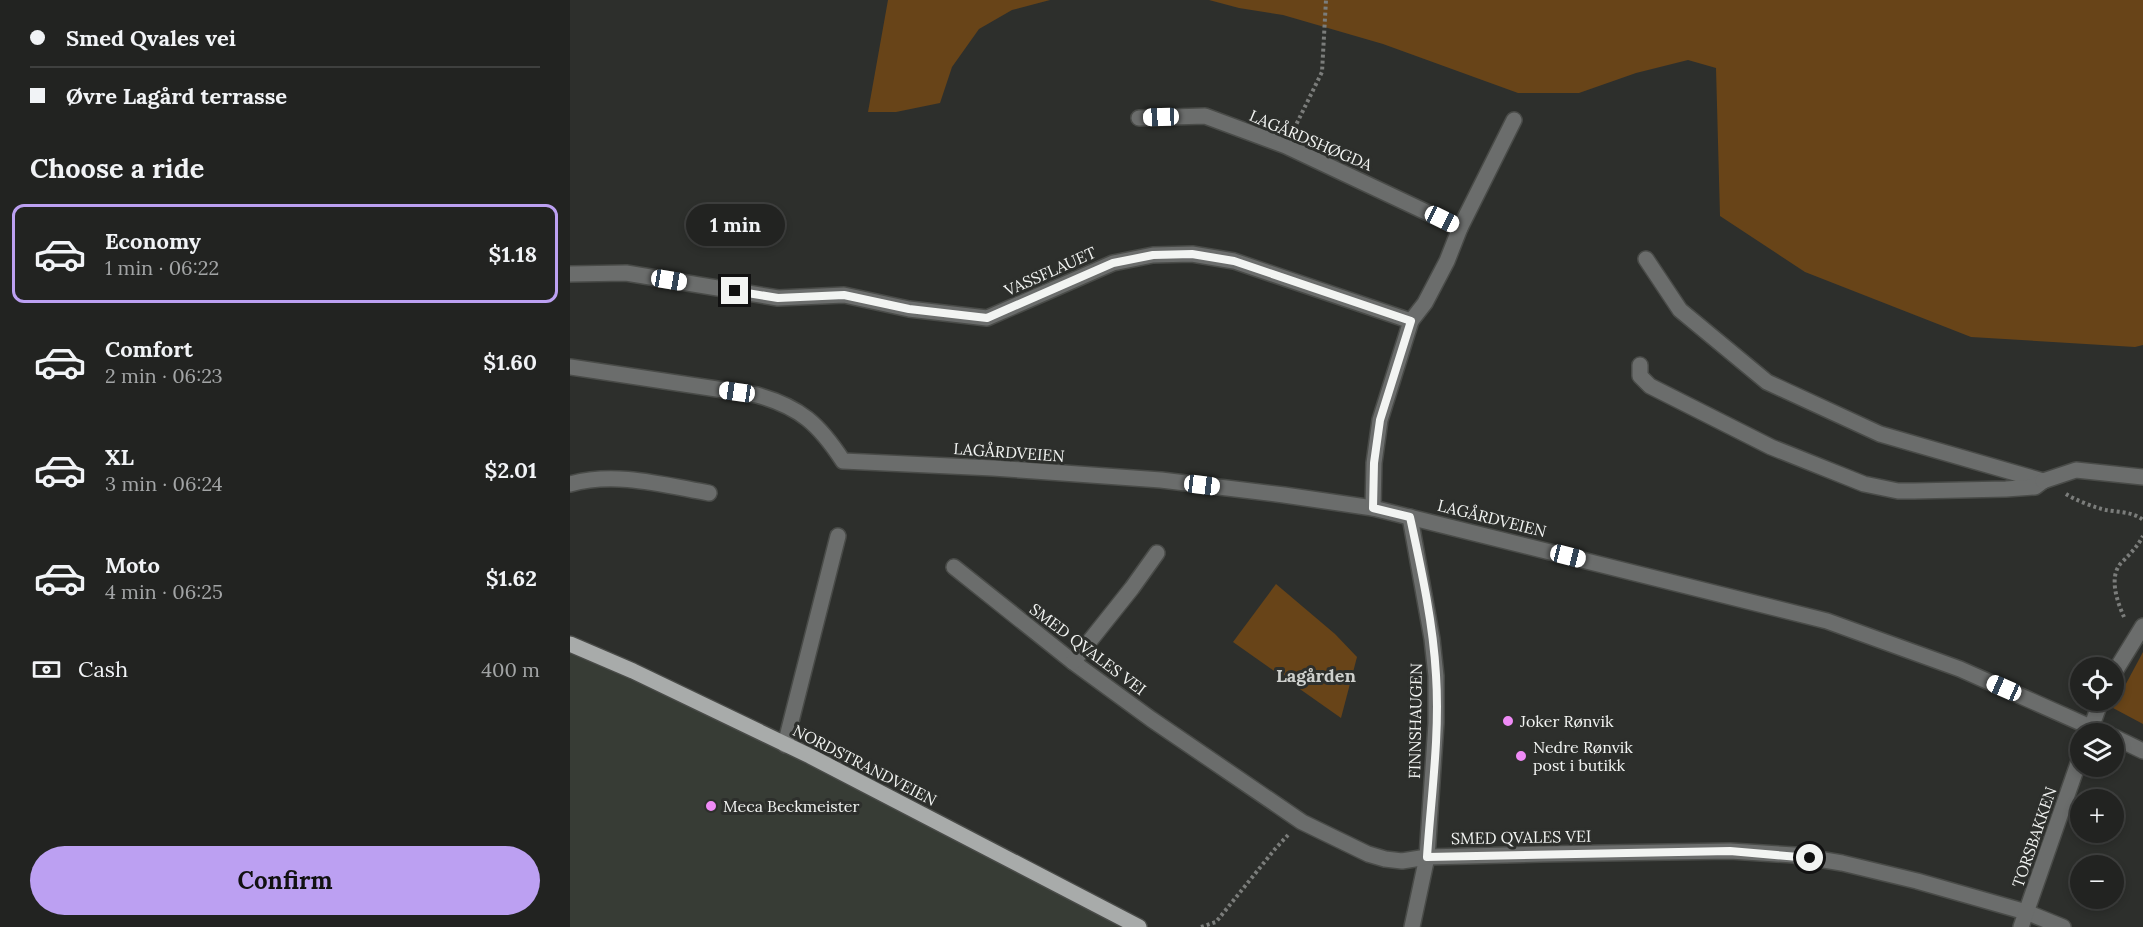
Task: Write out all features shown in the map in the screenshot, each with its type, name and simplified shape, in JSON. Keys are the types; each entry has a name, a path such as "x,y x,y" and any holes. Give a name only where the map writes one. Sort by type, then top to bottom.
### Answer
{"main road":[{"name":"NORDSTRANDVEIEN","path":"570,644 633,670 784,745 1139,927"}],"street":[{"name":"LAGÅRDSHØGDA","path":"1139,118 1205,116 1286,146 1460,228"},
{"path":"1373,508 1374,463 1380,420 1411,321 1425,303 1448,261 1460,228 1514,120"},
{"name":"VASSFLAUET","path":"570,274 626,273 778,298 844,295 909,309 987,318 1113,263 1153,255 1192,254 1234,261 1411,321"},
{"path":"1646,259 1680,310 1767,382 1880,434 2043,481"},
{"path":"1640,365 1640,376 1650,386 1771,447 1864,484 1898,491 1942,491 2035,487 2043,481 2076,470 2143,477"},
{"name":"LAGÅRDVEIEN","path":"570,367 757,395 776,400 808,418 820,429 843,461 993,468 1161,480 1373,508 1827,621 1960,669 2075,723"},
{"path":"570,471 575,472 577,482 609,478 709,493"},
{"name":"FINNSHAUGEN","path":"1410,517 1432,639 1436,675 1436,723 1427,857 1412,927"},
{"path":"784,745 837,536"},
{"path":"1073,662 1157,553"},
{"name":"SMED QVALES VEI","path":"954,567 1073,662 1151,719 1302,822 1368,854 1402,861 1427,857 1730,851 1794,855 1842,863 1917,881 2026,912 2063,927"},
{"path":"2124,657 2143,626"},
{"path":"2124,742 2143,751"},
{"name":"TORSBAKKEN","path":"2021,927 2073,777"}],"path":[{"path":"1286,146 1322,72 1326,0"},
{"path":"2073,499 2103,510 2135,515 2143,520"},
{"path":"2127,622 2120,608 2115,583 2120,563 2137,548 2143,536"},
{"path":"1201,927 1216,922 1275,849 1302,822"}],"shaded area":[{"path":"888,0 1050,0 1012,10 979,29 952,67 940,103 896,112 868,112"},
{"path":"1209,0 2143,0 2143,345 2135,347 1971,337 1805,272 1720,216 1716,68 1688,60 1636,73 1579,93 1518,93 1383,44 1283,15 1239,8"},
{"path":"1276,584 1335,634 1357,657 1341,718 1233,642"},
{"path":"570,638 1137,927 570,927"},
{"path":"2143,652 2143,724 2119,711 2124,711 2124,687"}],"place":[{"name":"Joker Rønvik","path":"1508,721"},
{"name":"Nedre Rønvik post i butikk","path":"1521,756"},
{"name":"Meca Beckmeister","path":"711,806"}],"district":[{"name":"Lagården","path":"1316,676"}],"route":[{"path":"735,291 778,298 844,295 909,309 987,318 1113,263 1153,255 1192,254 1234,261 1411,321 1380,420 1374,463 1373,508 1410,517 1432,639 1436,675 1436,723 1427,857 1730,851 1810,858"}]}
